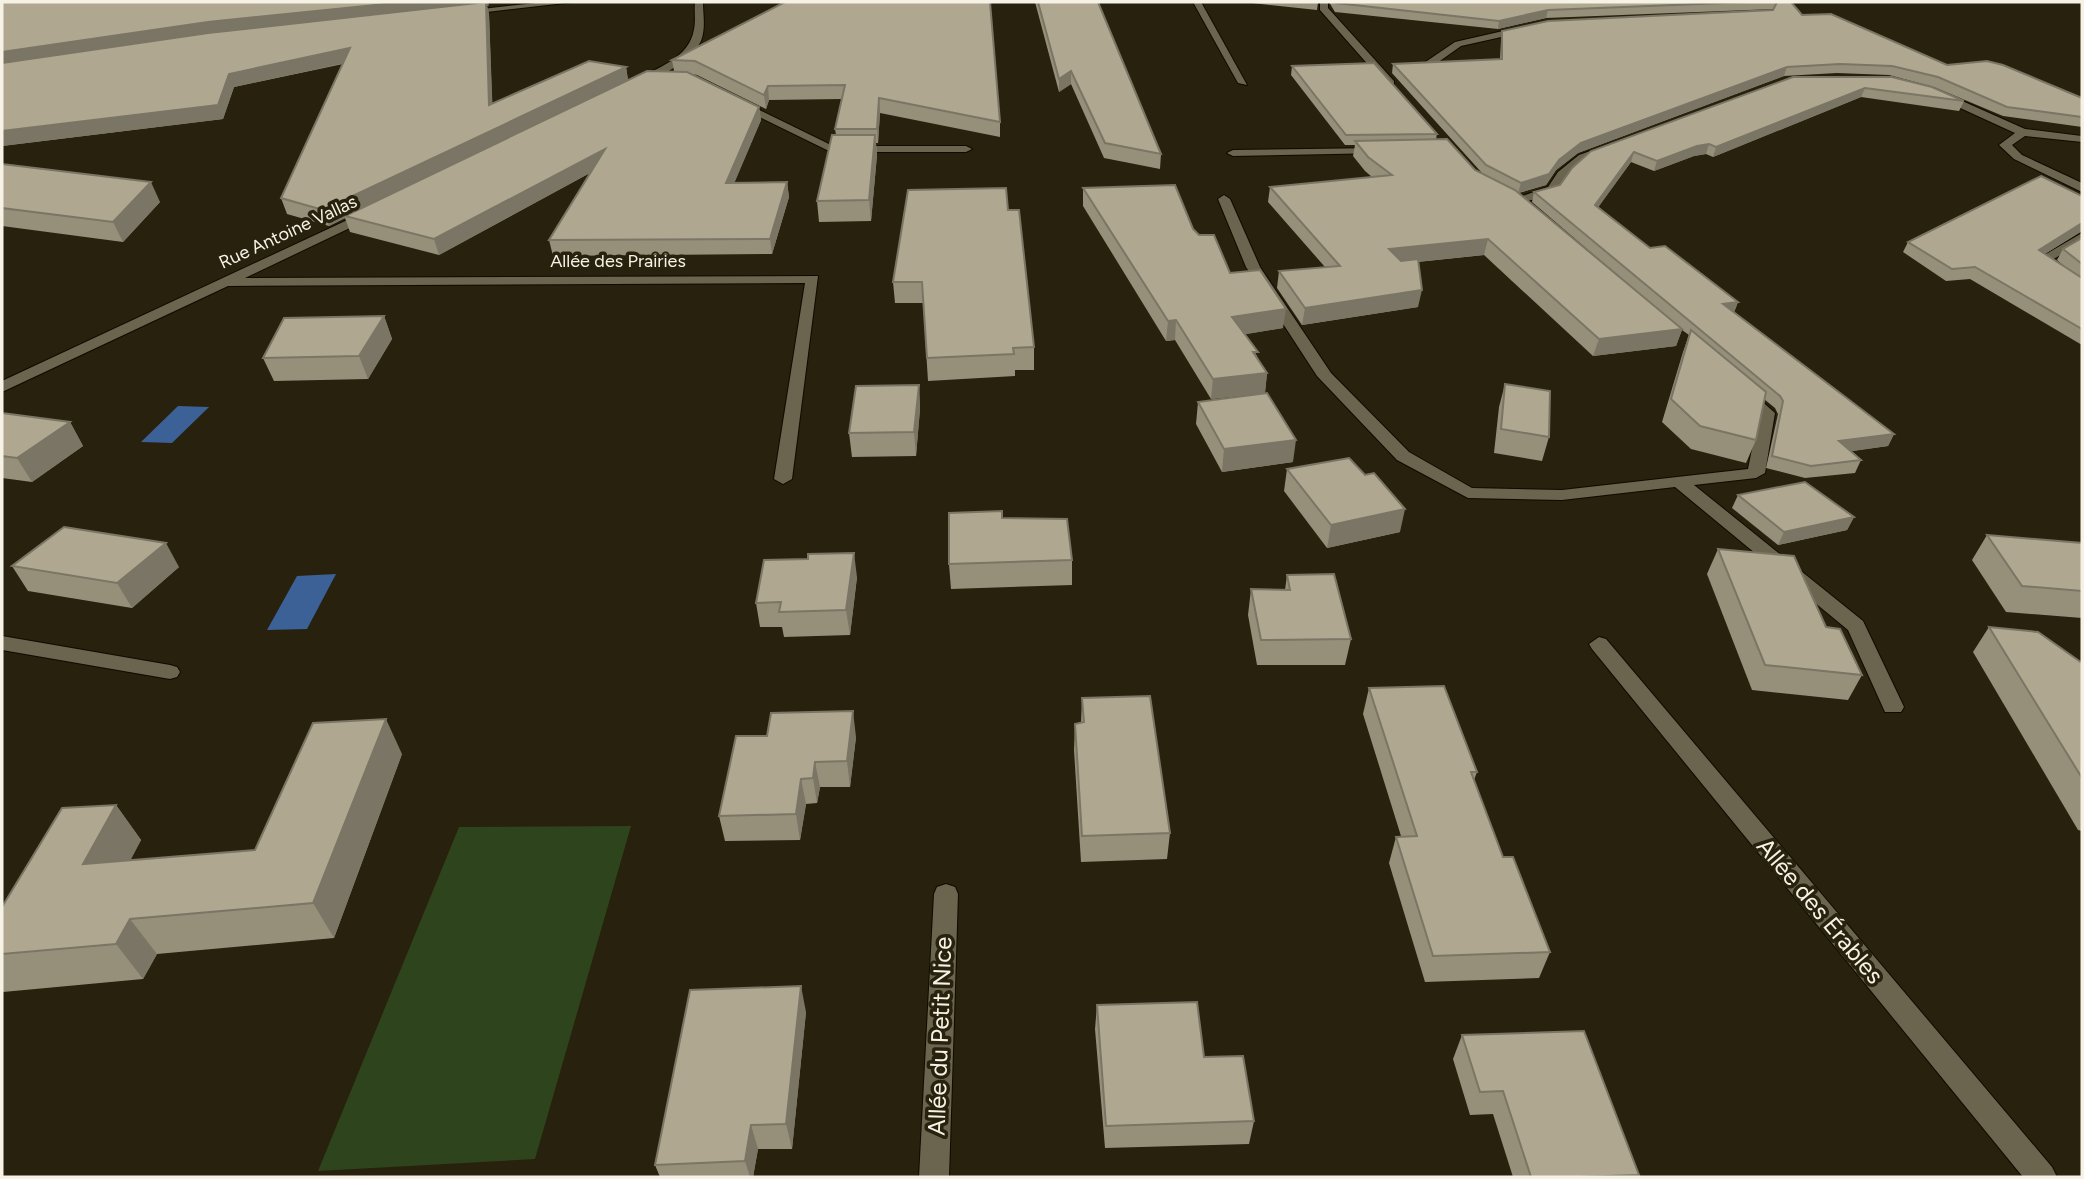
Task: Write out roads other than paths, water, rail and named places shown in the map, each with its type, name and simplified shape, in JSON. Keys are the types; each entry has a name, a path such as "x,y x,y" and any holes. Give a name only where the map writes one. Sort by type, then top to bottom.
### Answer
{"street":[{"path":"455,13 570,2"},
{"path":"623,89 667,68 695,44 699,31 699,2"},
{"path":"1197,2 1243,83"},
{"path":"1324,2 1323,8 1395,89"},
{"path":"1377,69 1426,66 1458,44 1534,27"},
{"path":"646,78 669,79"},
{"path":"1922,90 2023,132 2082,139"},
{"path":"727,97 831,149 966,149"},
{"path":"2023,132 2005,145 2018,157 2082,188"},
{"path":"1517,201 1553,190 1562,175 1583,157 1621,143"},
{"path":"1233,153 1392,150"},
{"path":"1224,200 1253,267 1325,376 1403,456 1468,493 1562,495 1756,473 1767,414 1725,378"},
{"name":"Rue Antoine Vallas","path":"2,387 384,207"},
{"path":"2082,237 2043,260 2082,289"},
{"name":"Allée des Prairies","path":"222,282 813,279 783,479"},
{"path":"1679,482 1856,626 1893,707"},
{"path":"2,643 170,672"},
{"name":"Allée des Érables","path":"1599,645 2042,1177"},
{"name":"Allée du Petit Nice","path":"934,1177 946,894"}],"water":[{"path":"178,406 209,407 172,443 141,442"},
{"path":"336,574 307,629 267,630 297,576"}]}
